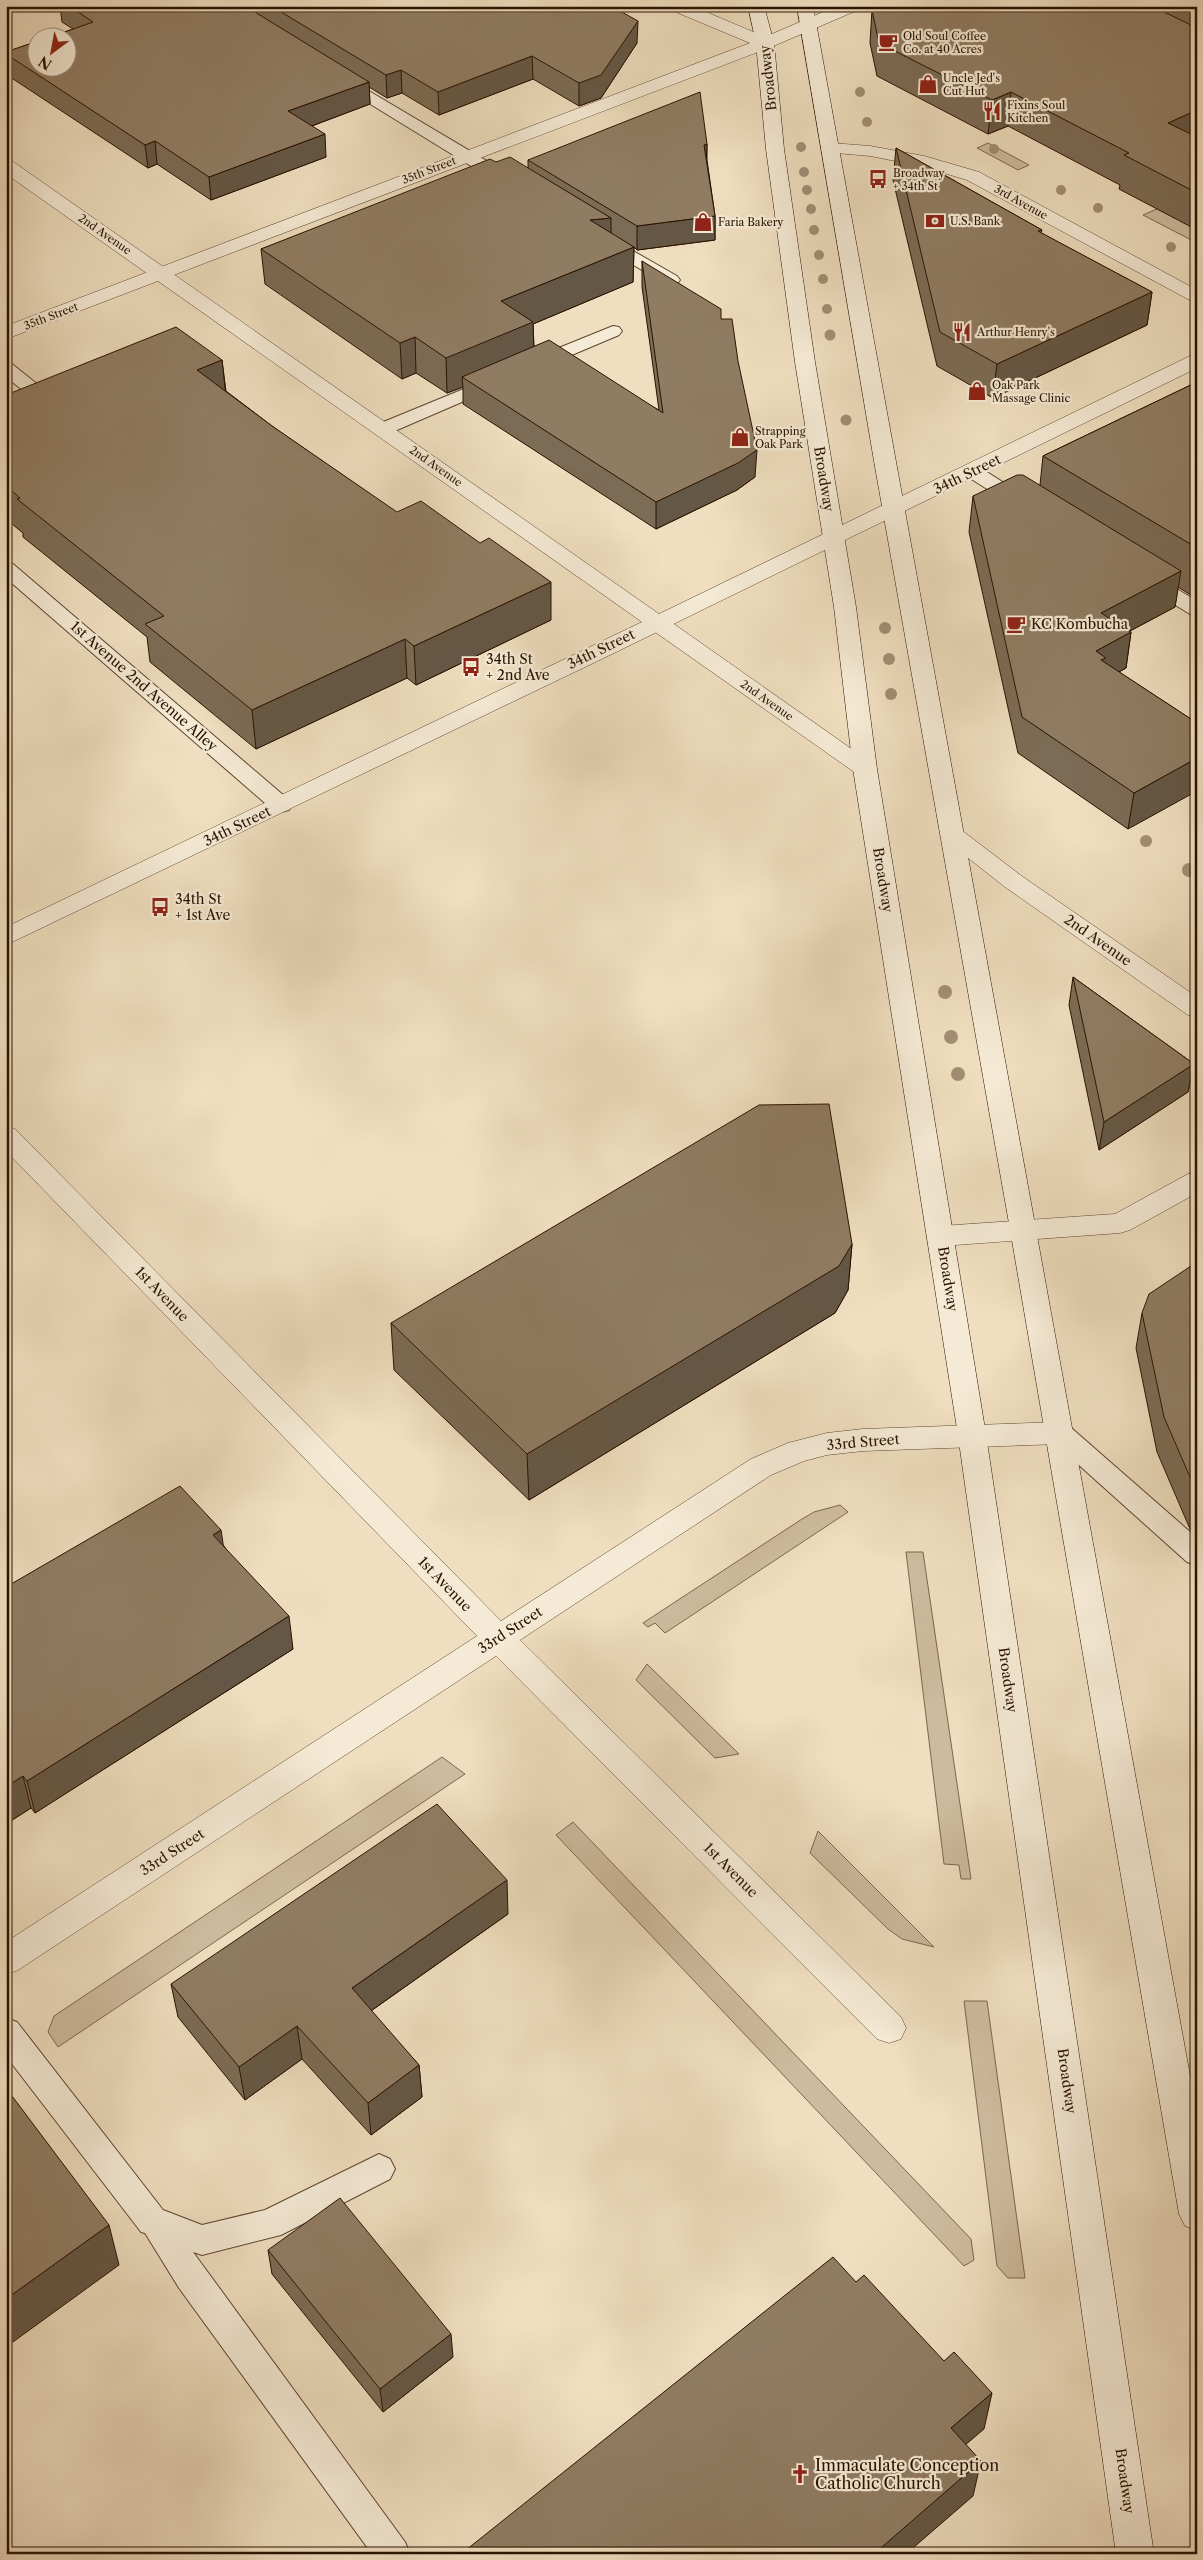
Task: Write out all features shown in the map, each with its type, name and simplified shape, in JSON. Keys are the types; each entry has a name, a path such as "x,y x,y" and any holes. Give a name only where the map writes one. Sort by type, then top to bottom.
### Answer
{"street":[{"path":"677,6 765,43"},
{"name":"Broadway","path":"756,6 765,43 770,103 800,324 834,539 865,769 972,1435 1135,2554"},
{"name":"35th Street","path":"6,333 765,43 807,15 852,6"},
{"path":"807,15 876,415 1024,1230 1197,2214"},
{"name":"3rd Avenue","path":"831,148 870,151 924,161 973,176 1197,298"},
{"name":"2nd Avenue","path":"6,165 865,769"},
{"name":"34th Street","path":"6,937 656,622 834,539 1197,360"},
{"name":"2nd Avenue","path":"952,834 1014,882 1197,1009"},
{"name":"1st Avenue","path":"6,1135 498,1638 889,2028"},
{"path":"941,1236 1120,1222 1197,1181"},
{"name":"33rd Street","path":"6,1960 761,1467 798,1451 827,1444 862,1440 1060,1433"}],"lane":[{"path":"332,74 524,191"},
{"path":"589,230 671,280"},
{"path":"383,429 613,331"},
{"path":"6,368 31,388 14,394"},
{"path":"972,471 1039,513"},
{"name":"1st Avenue 2nd Avenue Alley","path":"6,568 281,805"},
{"path":"1130,569 1197,610"},
{"path":"1060,1433 1122,1490 1197,1554"},
{"path":"6,2032 152,2221 202,2240 270,2224 379,2169"},
{"path":"156,2222 190,2277 393,2554"}],"shaded area":[{"path":"988,143 1029,165 1018,170 977,148"},
{"path":"1197,191 1197,243 1143,215"},
{"path":"840,1505 848,1512 665,1633 655,1623 648,1627 643,1623 802,1519 814,1512"},
{"path":"906,1552 923,1552 971,1879 961,1879 959,1865 944,1864"},
{"path":"647,1664 739,1754 715,1758 636,1680"},
{"path":"442,1757 465,1774 58,2047 48,2032 54,2016"},
{"path":"573,1822 971,2239 974,2260 964,2266 556,1835"},
{"path":"818,1831 934,1947 902,1939 888,1929 810,1853"},
{"path":"964,2001 987,2001 1025,2278 1008,2278 997,2266"}],"building":[{"path":"69,6 245,6 369,82 288,111 325,134 209,177 155,141 145,145 43,78 78,78 78,28 76,28 93,22"},
{"path":"271,6 611,6 638,21 601,75 579,83 532,56 438,92 401,70 386,75"},
{"path":"882,6 1152,6 1197,28 1197,110 1168,123 1197,137 1197,193 1124,155 1129,153 1011,92 992,100 879,43 872,10"},
{"path":"1182,6 1197,6 1197,13"},
{"path":"28,44 28,68 6,54 6,52"},
{"path":"700,92 707,144 704,145 715,216 637,226 528,160"},
{"path":"896,148 1042,230 1038,231 1152,292 997,364 940,332"},
{"path":"510,157 611,218 590,220 634,247 501,301 533,322 446,358 415,337 400,343 261,249 490,159 496,162"},
{"path":"642,261 721,309 721,319 732,319 738,361 757,450 738,463 656,502 462,377 549,340 663,413"},
{"path":"176,327 222,360 197,370 272,426 397,512 421,501 480,543 489,538 551,582 414,646 405,639 252,710 145,624 164,616 17,499 20,498 6,486 6,395"},
{"path":"1197,382 1197,548 1043,456"},
{"path":"1017,475 1023,475 1181,571 1101,613 1131,632 1096,651 1106,658 1101,660 1197,723 1197,758 1134,793 1022,717 973,496"},
{"path":"1073,977 1194,1064 1104,1122"},
{"path":"829,1104 852,1244 839,1266 527,1454 391,1323 759,1105"},
{"path":"1197,1262 1197,1493 1164,1417 1142,1313 1149,1294"},
{"path":"180,1486 221,1530 213,1535 289,1616 27,1781 23,1776 6,1787 6,1587"},
{"path":"437,1804 507,1880 352,1988 419,2065 368,2103 297,2026 239,2067 171,1984"},
{"path":"6,2088 109,2225 6,2299"},
{"path":"340,2198 451,2334 380,2389 268,2250"},
{"path":"833,2257 856,2282 864,2275 944,2361 954,2352 992,2393 951,2428 981,2461 874,2554 461,2554"}],"place":[{"name":"Old Soul Coffee Co. at 40 Acres","path":"888,42"},
{"name":"Uncle Jed's Cut Hut","path":"928,84"},
{"name":"Fixins Soul Kitchen","path":"992,111"},
{"name":"Broadway + 34th St","path":"878,179"},
{"name":"U.S. Bank","path":"935,221"},
{"name":"Faria Bakery","path":"703,222"},
{"name":"Arthur Henry's","path":"962,332"},
{"name":"Oak Park Massage Clinic","path":"977,391"},
{"name":"Strapping Oak Park","path":"740,437"},
{"name":"KC Kombucha","path":"1016,624"},
{"name":"34th St + 2nd Ave","path":"471,667"},
{"name":"34th St + 1st Ave","path":"160,907"},
{"name":"Immaculate Conception Catholic Church","path":"800,2474"}]}
